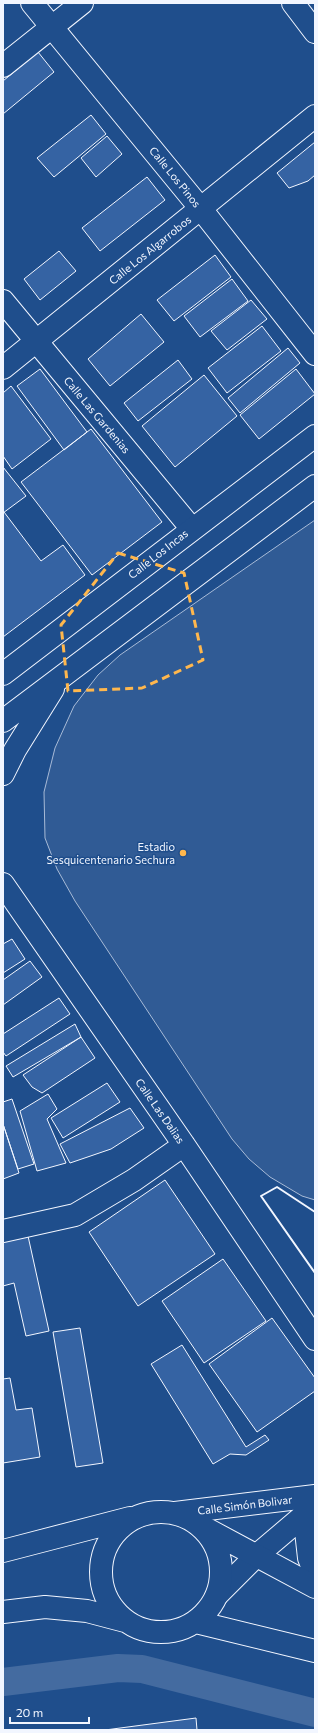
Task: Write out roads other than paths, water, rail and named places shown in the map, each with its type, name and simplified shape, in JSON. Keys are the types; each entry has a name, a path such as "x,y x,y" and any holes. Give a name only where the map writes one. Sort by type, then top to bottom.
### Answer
{"street":[{"name":"Calle Los Pinos","path":"32,3 200,209 315,354"},
{"path":"3,66 82,3"},
{"path":"293,3 315,32"},
{"name":"Calle Los Algarrobos","path":"3,368 315,116"},
{"name":"Calle Las Gardenias","path":"3,301 192,529"},
{"name":"Calle Los Incas","path":"3,674 315,436"},
{"path":"3,721 315,486"},
{"path":"3,774 15,750 61,677"},
{"name":"Calle Las Dalias","path":"4,889 184,1145 315,1339"},
{"path":"3,1232 75,1215 134,1180 184,1145"},
{"name":"Calle Simón Bolivar","path":"175,1513 315,1496"},
{"path":"217,1595 256,1556 315,1506"},
{"path":"315,1510 306,1531 309,1558 315,1574"},
{"path":"3,1551 157,1512 175,1513 315,1587"},
{"path":"139,1516 117,1532 108,1542 100,1573 104,1592 112,1608 126,1621 142,1630 161,1633 179,1630 196,1622 209,1610 217,1595 221,1576 219,1557 212,1539 199,1525"},
{"path":"3,1612 45,1608 87,1611 126,1621"},
{"path":"196,1622 315,1651"}],"waterway":[{"path":"3,1682 118,1668 142,1669 315,1713"}],"place":[{"name":"Estadio Sesquicentenario Sechura","path":"183,853"}]}
